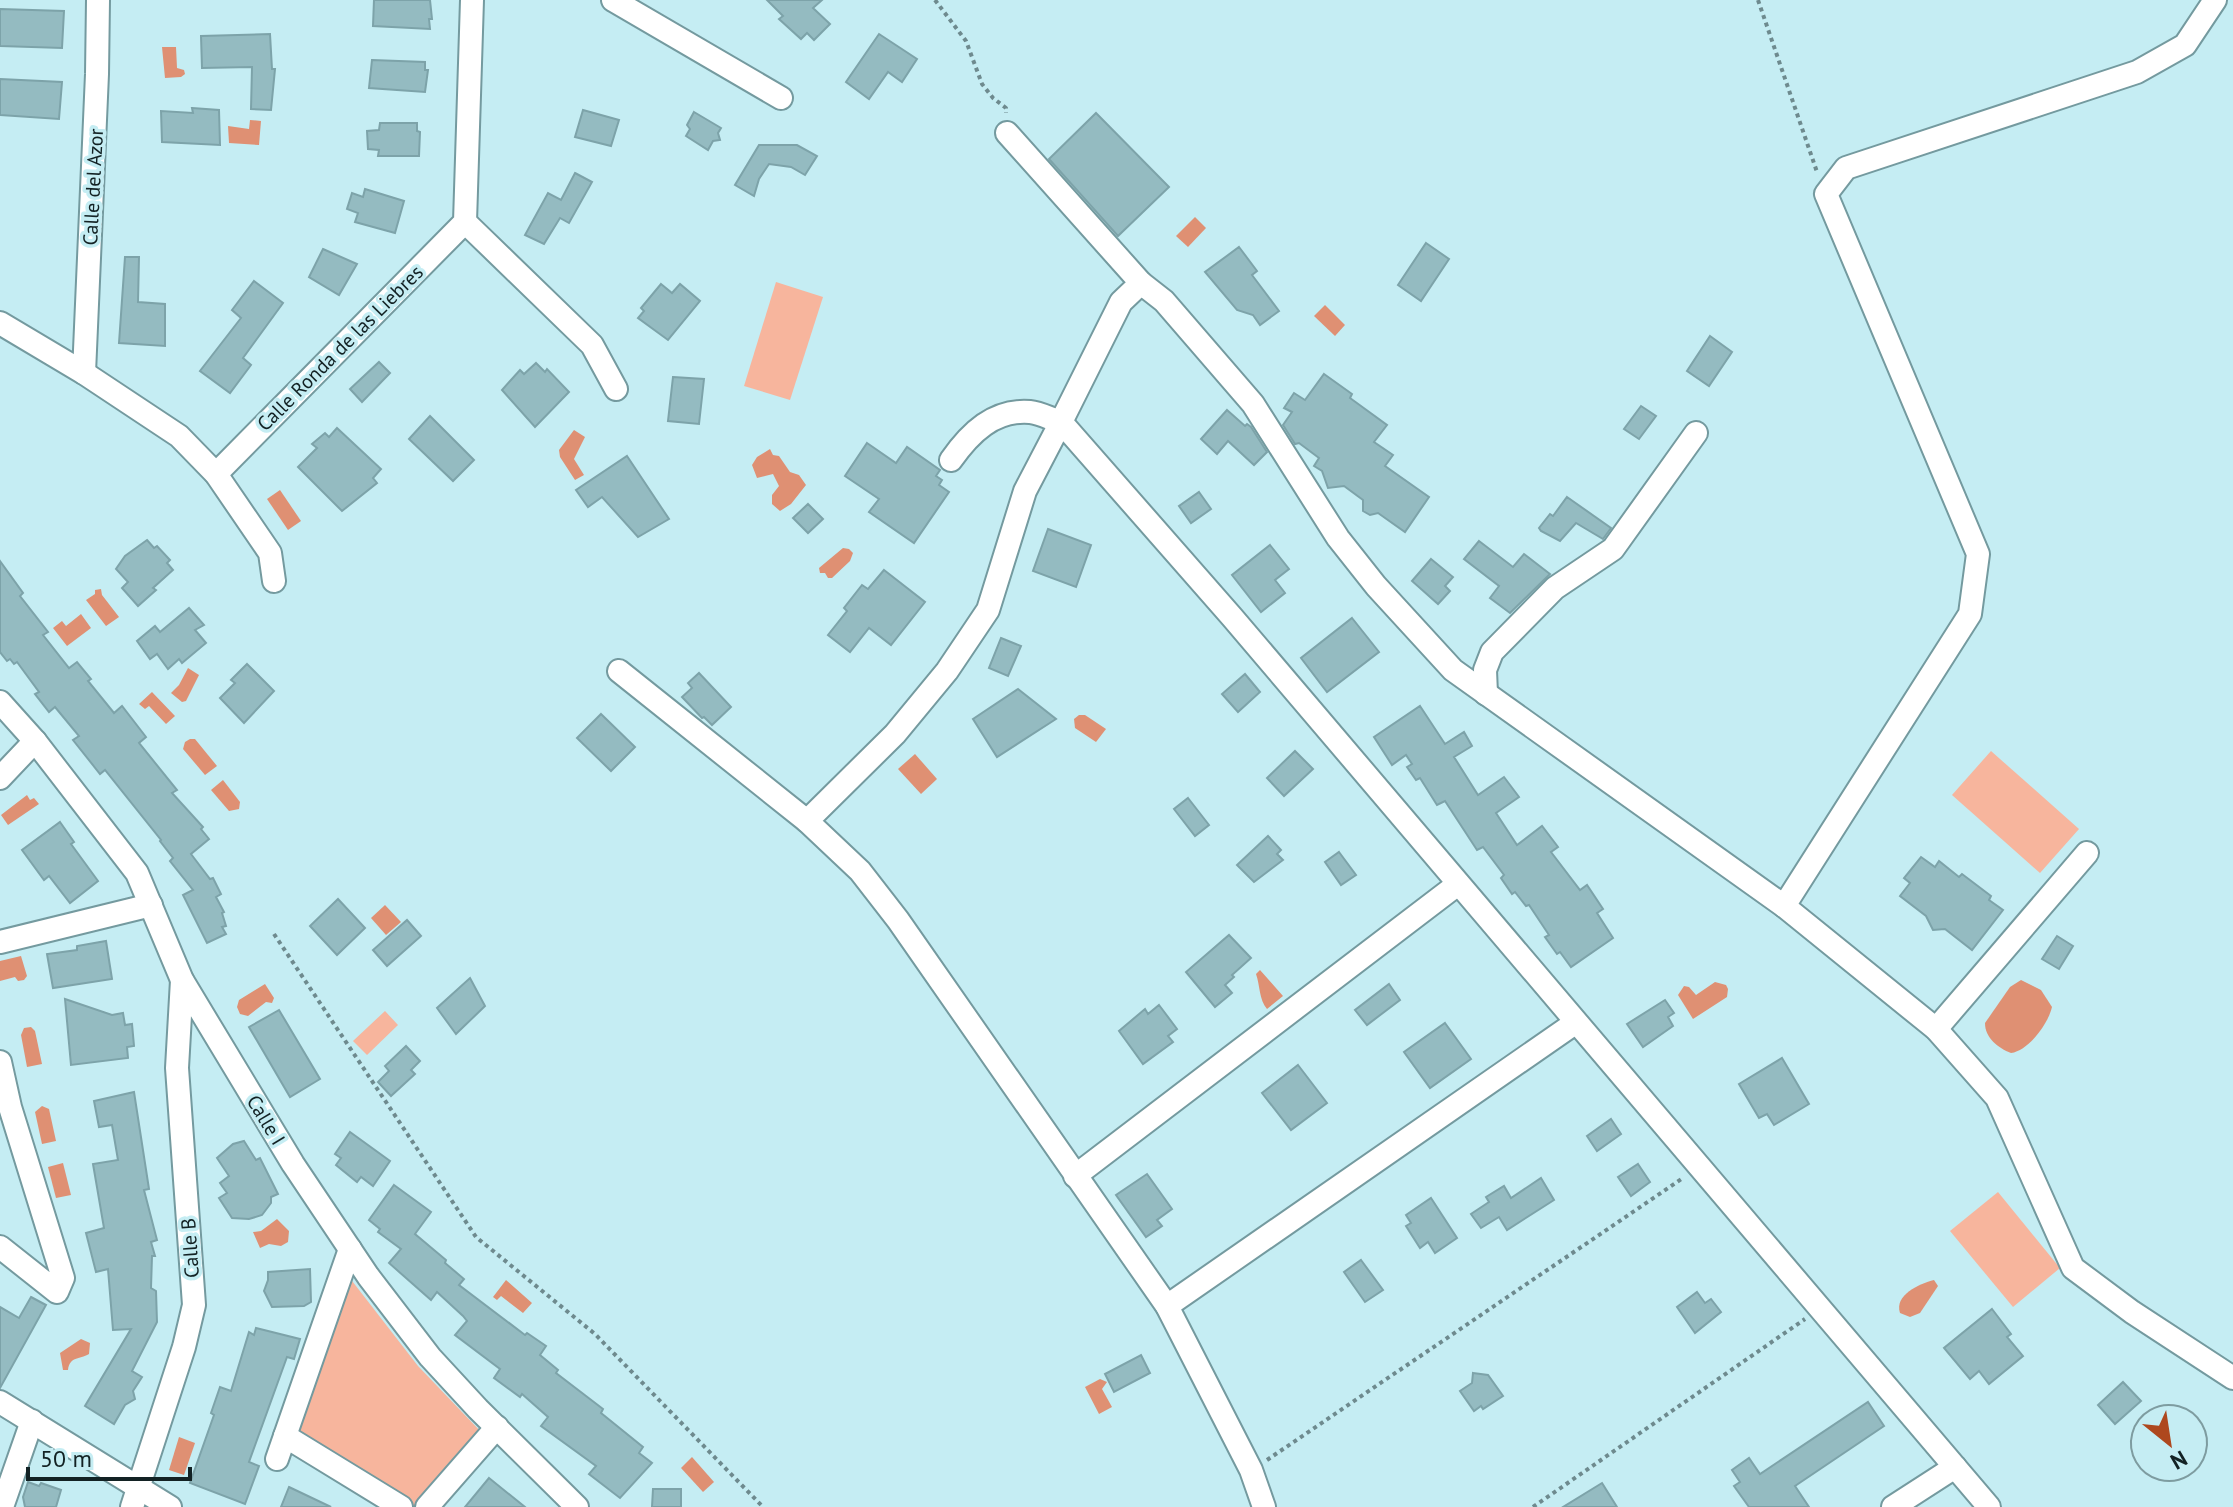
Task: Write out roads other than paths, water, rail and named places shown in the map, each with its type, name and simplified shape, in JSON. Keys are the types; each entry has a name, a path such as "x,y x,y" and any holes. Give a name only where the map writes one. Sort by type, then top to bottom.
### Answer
{"street":[{"name":"Calle del Azor","path":"84,373 98,0"},
{"path":"472,0 465,222 592,345 616,389"},
{"path":"613,0 781,98"},
{"path":"1784,906 1970,614 1978,554 1826,194 1846,168 2137,72 2185,45 2215,0"},
{"path":"1007,133 1141,283 1164,301 1253,404 1338,538 1376,586 1453,670 1784,906 1936,1029 1997,1098 2073,1268 2132,1312 2233,1378"},
{"name":"Calle Ronda de las Liebres","path":"216,474 465,222"},
{"path":"807,821 895,734 947,671 988,610 1025,491 1121,302 1141,283"},
{"path":"0,323 84,373 179,436 216,474 270,553 274,581"},
{"path":"951,460 960,447 992,418 1030,412 1061,422 1232,617 1989,1507"},
{"path":"1486,694 1485,670 1492,652 1555,588 1613,549 1696,433"},
{"path":"619,671 807,821 860,871 898,920 1167,1306 1251,1470 1264,1507"},
{"name":"Calle I","path":"0,702 35,741 137,873 182,980 293,1164 350,1249 430,1357 577,1507"},
{"path":"0,778 35,741"},
{"path":"1936,1029 2087,853"},
{"path":"1075,1176 1458,884"},
{"path":"0,942 151,905"},
{"name":"Calle B","path":"136,1497 184,1347 194,1305 177,1068 182,980"},
{"path":"1167,1306 1575,1023"},
{"path":"0,1062 5,1108 63,1278 57,1292 0,1247"},
{"path":"277,1459 350,1249"},
{"path":"0,1402 32,1421 136,1497 170,1507"},
{"path":"2,1507 32,1421"},
{"path":"427,1507 497,1427"},
{"path":"285,1436 401,1507"},
{"path":"1893,1507 1955,1467"}]}
